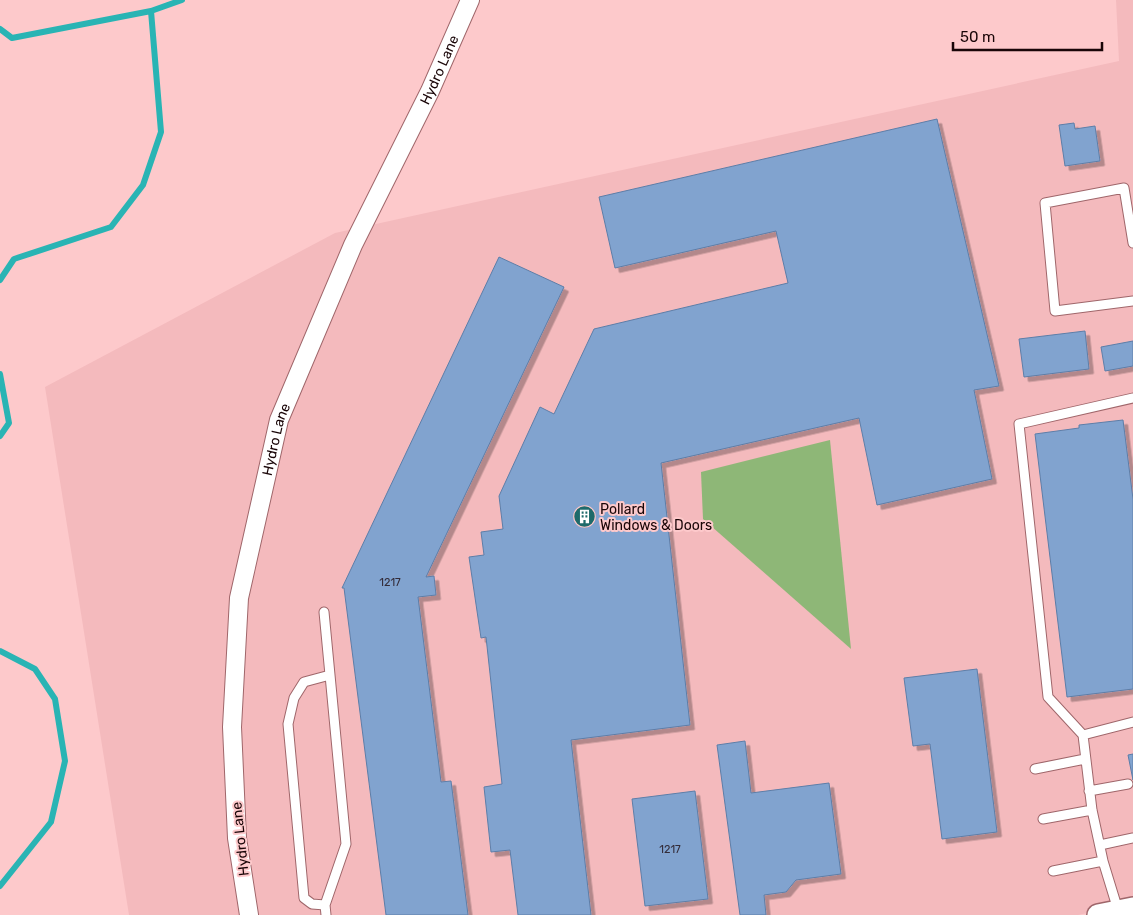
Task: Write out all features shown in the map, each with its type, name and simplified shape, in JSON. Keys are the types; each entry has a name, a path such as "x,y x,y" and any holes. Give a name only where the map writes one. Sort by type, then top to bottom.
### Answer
{"street":[{"name":"Hydro Lane","path":"249,915 237,838 232,727 239,608 241,589 279,420 353,245 430,91 470,0"}],"lane":[{"path":"1133,243 1124,188 1045,203 1055,311 1133,301"},
{"path":"1116,911 1092,810 1083,734 1048,698 1018,424 1133,398"},
{"path":"324,612 346,844 324,905 326,915"},
{"path":"324,905 312,904 304,898 288,724 294,698 304,682 330,675"},
{"path":"1083,734 1133,722"},
{"path":"1036,770 1085,759"},
{"path":"1089,792 1128,784"},
{"path":"1043,819 1092,810"},
{"path":"1100,845 1133,838"},
{"path":"1053,871 1103,861"}],"shaded area":[{"path":"1116,0 1133,0 1133,903 1078,915 129,915 45,387 335,233 1119,61"}],"green space":[{"path":"830,440 851,649 703,519 701,472"}],"building":[{"name":"Pollard Windows & Doors","path":"937,119 999,386 974,390 992,479 877,505 859,418 661,463 690,725 571,740 591,915 518,915 510,850 491,852 484,787 502,784 486,637 481,638 469,557 484,555 481,532 503,529 499,496 540,407 554,414 594,329 788,283 776,231 615,268 599,197"},
{"path":"1074,123 1075,129 1095,126 1100,161 1065,166 1059,125"},
{"path":"499,257 564,287 426,577 434,576 436,595 418,597 441,782 451,781 468,915 386,915 344,588 342,588"},
{"path":"1085,331 1089,369 1024,377 1019,339"},
{"path":"1133,341 1133,366 1105,371 1101,347"},
{"path":"1123,420 1133,499 1133,689 1067,697 1035,434 1079,428 1079,425"},
{"path":"977,669 997,832 942,839 930,744 913,746 904,678"},
{"path":"745,741 751,793 829,783 841,874 796,880 786,892 764,895 766,915 740,915 717,745"},
{"path":"1133,754 1133,780 1128,755"},
{"path":"695,791 708,899 645,906 632,799"}],"waterway":[{"path":"0,29 12,38 151,11 182,0"},
{"path":"0,280 14,259 111,227 143,185 161,132 151,11"},
{"path":"0,374 9,423 0,436"},
{"path":"0,651 35,669 55,699 65,761 51,822 0,886"}],"place":[{"name":"Pollard Windows & Doors","path":"584,517"}]}
